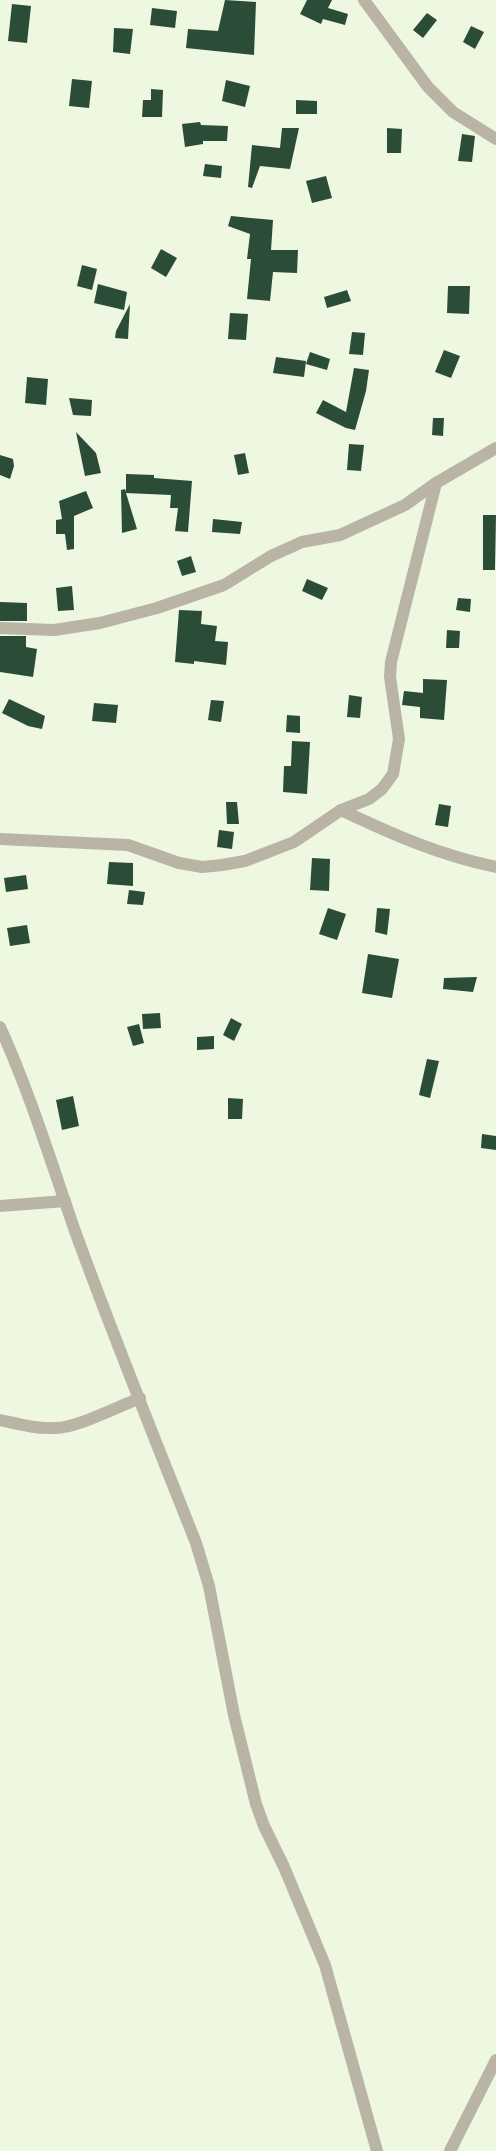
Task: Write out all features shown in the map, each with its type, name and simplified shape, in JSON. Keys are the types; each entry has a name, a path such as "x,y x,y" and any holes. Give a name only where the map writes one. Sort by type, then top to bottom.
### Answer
{"street":[{"path":"364,0 428,87 453,112 496,139"},
{"path":"0,628 54,630 100,623 157,608 224,585 271,556 302,542 340,534 368,523 405,505 436,483 496,448"},
{"path":"0,839 128,845 179,863 202,866 222,866 245,861 294,842 341,810 369,799 382,789 392,774 399,739 390,677 391,662 436,483"},
{"path":"341,810 409,842 440,853 496,867"},
{"path":"0,1027 14,1058 65,1201 196,1543 209,1586 234,1715 256,1804 264,1826 284,1867 325,1965 377,2151"},
{"path":"0,1206 65,1201"},
{"path":"0,1420 30,1427 56,1428 71,1426 140,1398"},
{"path":"450,2151 496,2060"}],"building":[{"path":"225,0 256,2 254,55 186,48 188,29 218,31"},
{"path":"307,0 332,0 328,8 348,14 345,25 323,19 321,24 300,14"},
{"path":"12,4 31,6 27,43 8,41"},
{"path":"152,8 177,11 175,28 150,25"},
{"path":"427,13 437,20 423,38 413,30"},
{"path":"471,26 484,32 475,49 463,42"},
{"path":"114,28 133,29 130,54 113,52"},
{"path":"72,79 92,81 89,108 69,106"},
{"path":"226,80 250,86 245,107 222,101"},
{"path":"151,89 163,90 162,117 142,117 143,100 151,100"},
{"path":"296,100 317,101 317,114 296,114"},
{"path":"200,122 201,125 228,126 227,141 203,141 203,144 185,147 182,124"},
{"path":"282,128 299,128 290,169 260,166 252,188 248,187 252,145 280,148"},
{"path":"387,128 402,129 401,153 387,153"},
{"path":"462,134 475,136 472,162 458,161"},
{"path":"205,164 222,166 221,178 203,176"},
{"path":"326,176 332,198 312,203 306,181"},
{"path":"231,216 273,220 271,250 298,250 297,273 273,272 270,301 247,299 251,259 247,259 250,234 228,226"},
{"path":"161,249 177,258 166,277 151,268"},
{"path":"82,265 97,269 92,290 77,286"},
{"path":"98,284 127,292 124,310 94,303"},
{"path":"448,286 470,286 469,314 447,313"},
{"path":"347,290 351,301 327,308 324,297"},
{"path":"130,304 128,339 115,338 116,331"},
{"path":"230,313 248,314 246,340 228,339"},
{"path":"352,332 365,333 363,355 349,354"},
{"path":"444,350 460,356 451,378 435,372"},
{"path":"310,352 330,359 327,370 306,364"},
{"path":"276,357 306,361 304,377 273,373"},
{"path":"354,368 369,370 366,391 355,430 346,428 316,413 323,400 346,412"},
{"path":"27,377 48,379 46,405 25,403"},
{"path":"69,398 92,400 91,416 73,415"},
{"path":"433,418 444,418 443,436 432,435"},
{"path":"76,432 96,453 101,473 85,476"},
{"path":"349,444 364,445 361,471 347,470"},
{"path":"245,453 249,473 238,475 234,455"},
{"path":"0,455 13,459 14,466 10,479 0,475"},
{"path":"126,474 154,475 154,478 192,481 188,532 175,531 178,508 170,508 171,495 126,493 137,529 122,533 121,490 125,489 126,492"},
{"path":"86,491 93,508 74,516 74,549 67,550 65,534 56,534 56,520 62,519 59,501"},
{"path":"483,515 496,515 495,570 483,570"},
{"path":"213,519 242,522 240,534 212,532"},
{"path":"191,556 196,572 182,576 177,561"},
{"path":"307,579 328,588 322,600 302,591"},
{"path":"72,586 74,610 58,611 56,588"},
{"path":"458,598 471,599 470,612 456,610"},
{"path":"0,602 27,603 27,621 0,621"},
{"path":"179,610 202,611 201,624 217,626 215,641 228,642 226,665 194,661 194,664 175,662"},
{"path":"447,630 460,631 459,648 446,648"},
{"path":"0,636 26,636 26,647 37,649 33,677 0,672"},
{"path":"423,679 447,680 444,720 420,718 420,707 402,705 404,691 423,693"},
{"path":"349,695 362,697 360,718 347,717"},
{"path":"9,699 45,716 42,729 28,726 2,713"},
{"path":"211,700 224,701 221,722 208,720"},
{"path":"94,703 118,705 116,723 92,721"},
{"path":"287,715 300,716 300,733 286,732"},
{"path":"292,741 310,742 307,794 283,792 284,766 291,766"},
{"path":"226,802 237,802 239,824 227,824"},
{"path":"439,804 451,806 448,827 435,825"},
{"path":"219,830 234,832 232,849 217,847"},
{"path":"312,858 330,859 329,891 310,890"},
{"path":"109,862 133,863 133,886 107,884"},
{"path":"26,875 28,889 6,892 4,878"},
{"path":"129,890 145,892 143,905 127,904"},
{"path":"328,908 346,914 337,940 319,934"},
{"path":"377,908 390,909 387,935 375,932"},
{"path":"27,925 30,943 10,946 7,928"},
{"path":"368,954 399,959 392,998 362,993"},
{"path":"477,977 473,992 443,989 444,978"},
{"path":"160,1013 161,1028 143,1029 142,1014"},
{"path":"231,1018 242,1024 234,1041 223,1035"},
{"path":"139,1024 144,1043 133,1046 127,1027"},
{"path":"214,1036 214,1049 197,1050 197,1037"},
{"path":"427,1059 439,1061 430,1098 419,1095"},
{"path":"73,1096 79,1126 62,1130 56,1100"},
{"path":"228,1098 243,1099 242,1119 228,1119"},
{"path":"482,1134 496,1136 496,1150 481,1148"}]}
